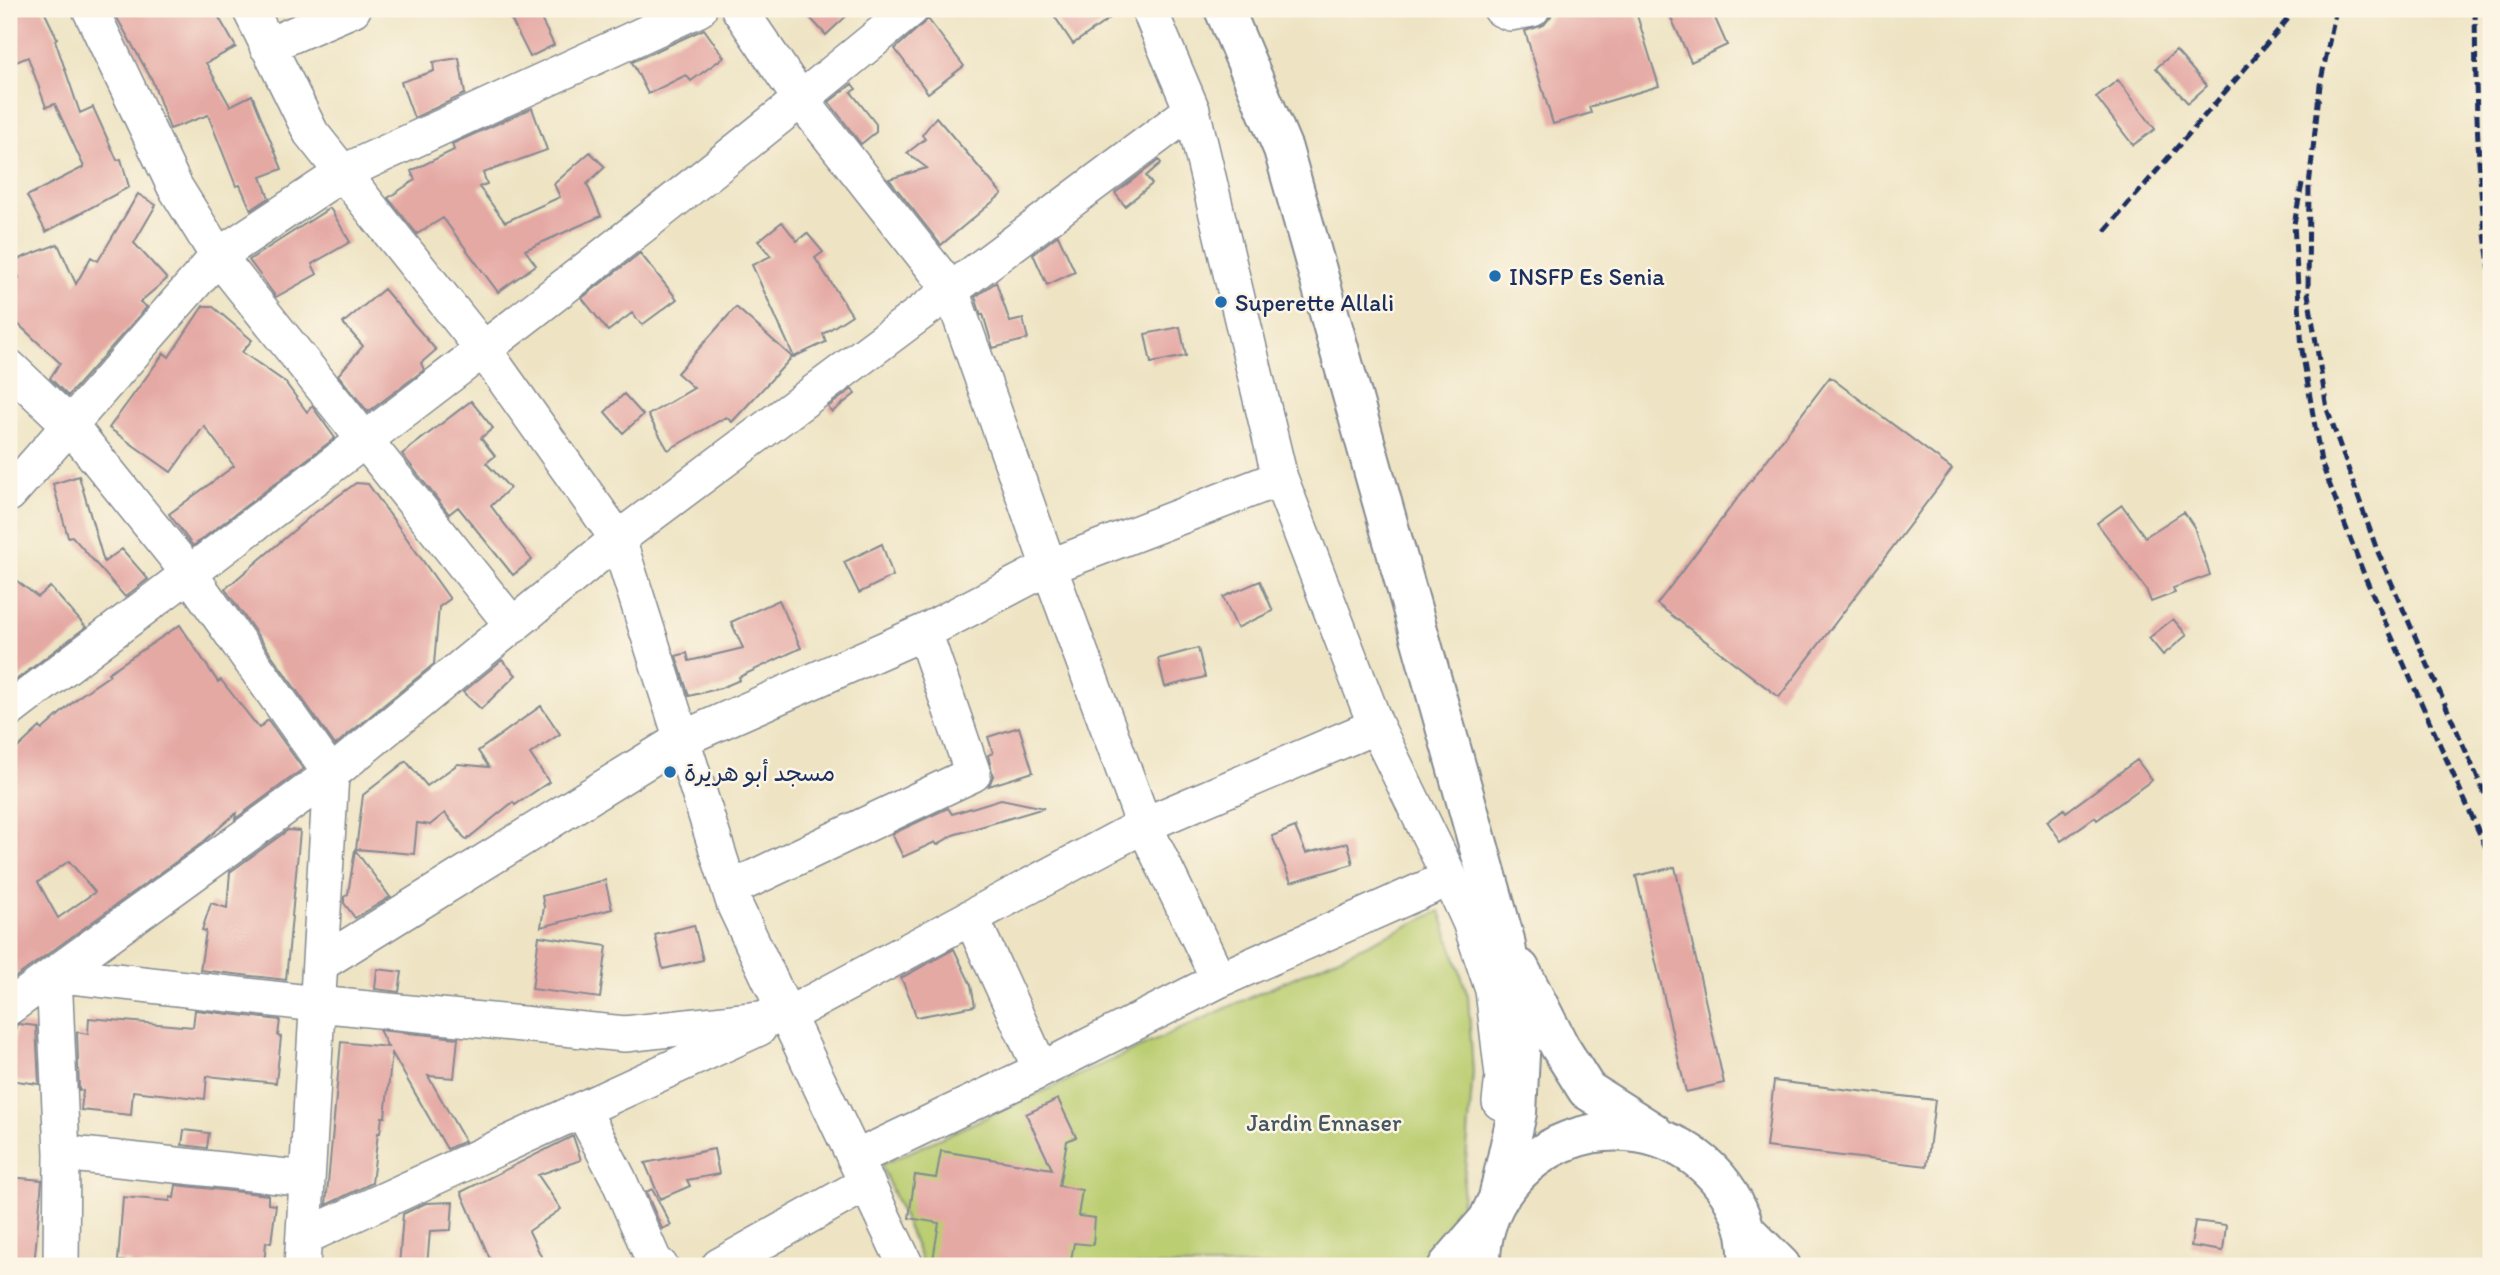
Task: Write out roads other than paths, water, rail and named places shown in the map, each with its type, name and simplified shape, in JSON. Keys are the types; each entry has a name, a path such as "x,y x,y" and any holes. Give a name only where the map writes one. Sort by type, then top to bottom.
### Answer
{"main road":[{"path":"1224,9 1283,149 1505,940 1521,1035 1517,1113 1480,1254 1481,1266"},
{"path":"1505,940 1560,1047 1587,1090 1702,1162 1729,1192 1747,1248 1781,1266"},
{"path":"1448,1266 1522,1168 1553,1145 1590,1133 1629,1131 1667,1141"}],"street":[{"path":"90,9 175,187 218,256 513,626"},
{"path":"250,9 311,134 483,349 618,540 735,906 906,1266"},
{"path":"267,46 354,9"},
{"path":"9,494 218,256 344,172 699,9"},
{"path":"739,9 801,100 951,290 1049,568 1144,825 1219,980"},
{"path":"9,709 483,349 801,100 911,9"},
{"path":"1149,9 1192,110 1280,478 1376,726 1470,922 1493,990 1503,1076 1494,1150 1493,1209"},
{"path":"1501,9 1510,13 1532,9"},
{"path":"9,1007 331,774 618,540 1192,110"},
{"path":"9,367 69,424 189,573 331,774 303,1251"},
{"path":"320,964 682,739 923,632 1049,568 1280,478"},
{"path":"730,890 973,774 923,632"},
{"path":"303,1251 582,1109 786,1016 1144,825 1376,726"},
{"path":"719,1266 862,1170 1041,1070 1219,980 1450,878"},
{"path":"971,917 1041,1070"},
{"path":"54,974 317,1004 625,1034 786,1016"},
{"path":"54,974 62,1153 61,1266"},
{"path":"582,1109 623,1188 654,1261 660,1266"},
{"path":"62,1153 307,1179"}],"railway":[{"path":"2105,231 2294,9"},
{"path":"2336,9 2320,85 2309,186 2308,294 2327,409 2377,550 2491,808"},
{"path":"2475,9 2480,178 2491,278"},
{"path":"2302,184 2294,224 2302,350 2321,462 2365,577 2491,859"}],"place":[{"name":"INSFP Es Senia","path":"1495,276"},
{"name":"Superette Allali","path":"1221,302"},
{"name":"مسجد أبو هريرة","path":"670,772"}],"park label":[{"name":"Jardin Ennaser","path":"1324,1122"}]}
